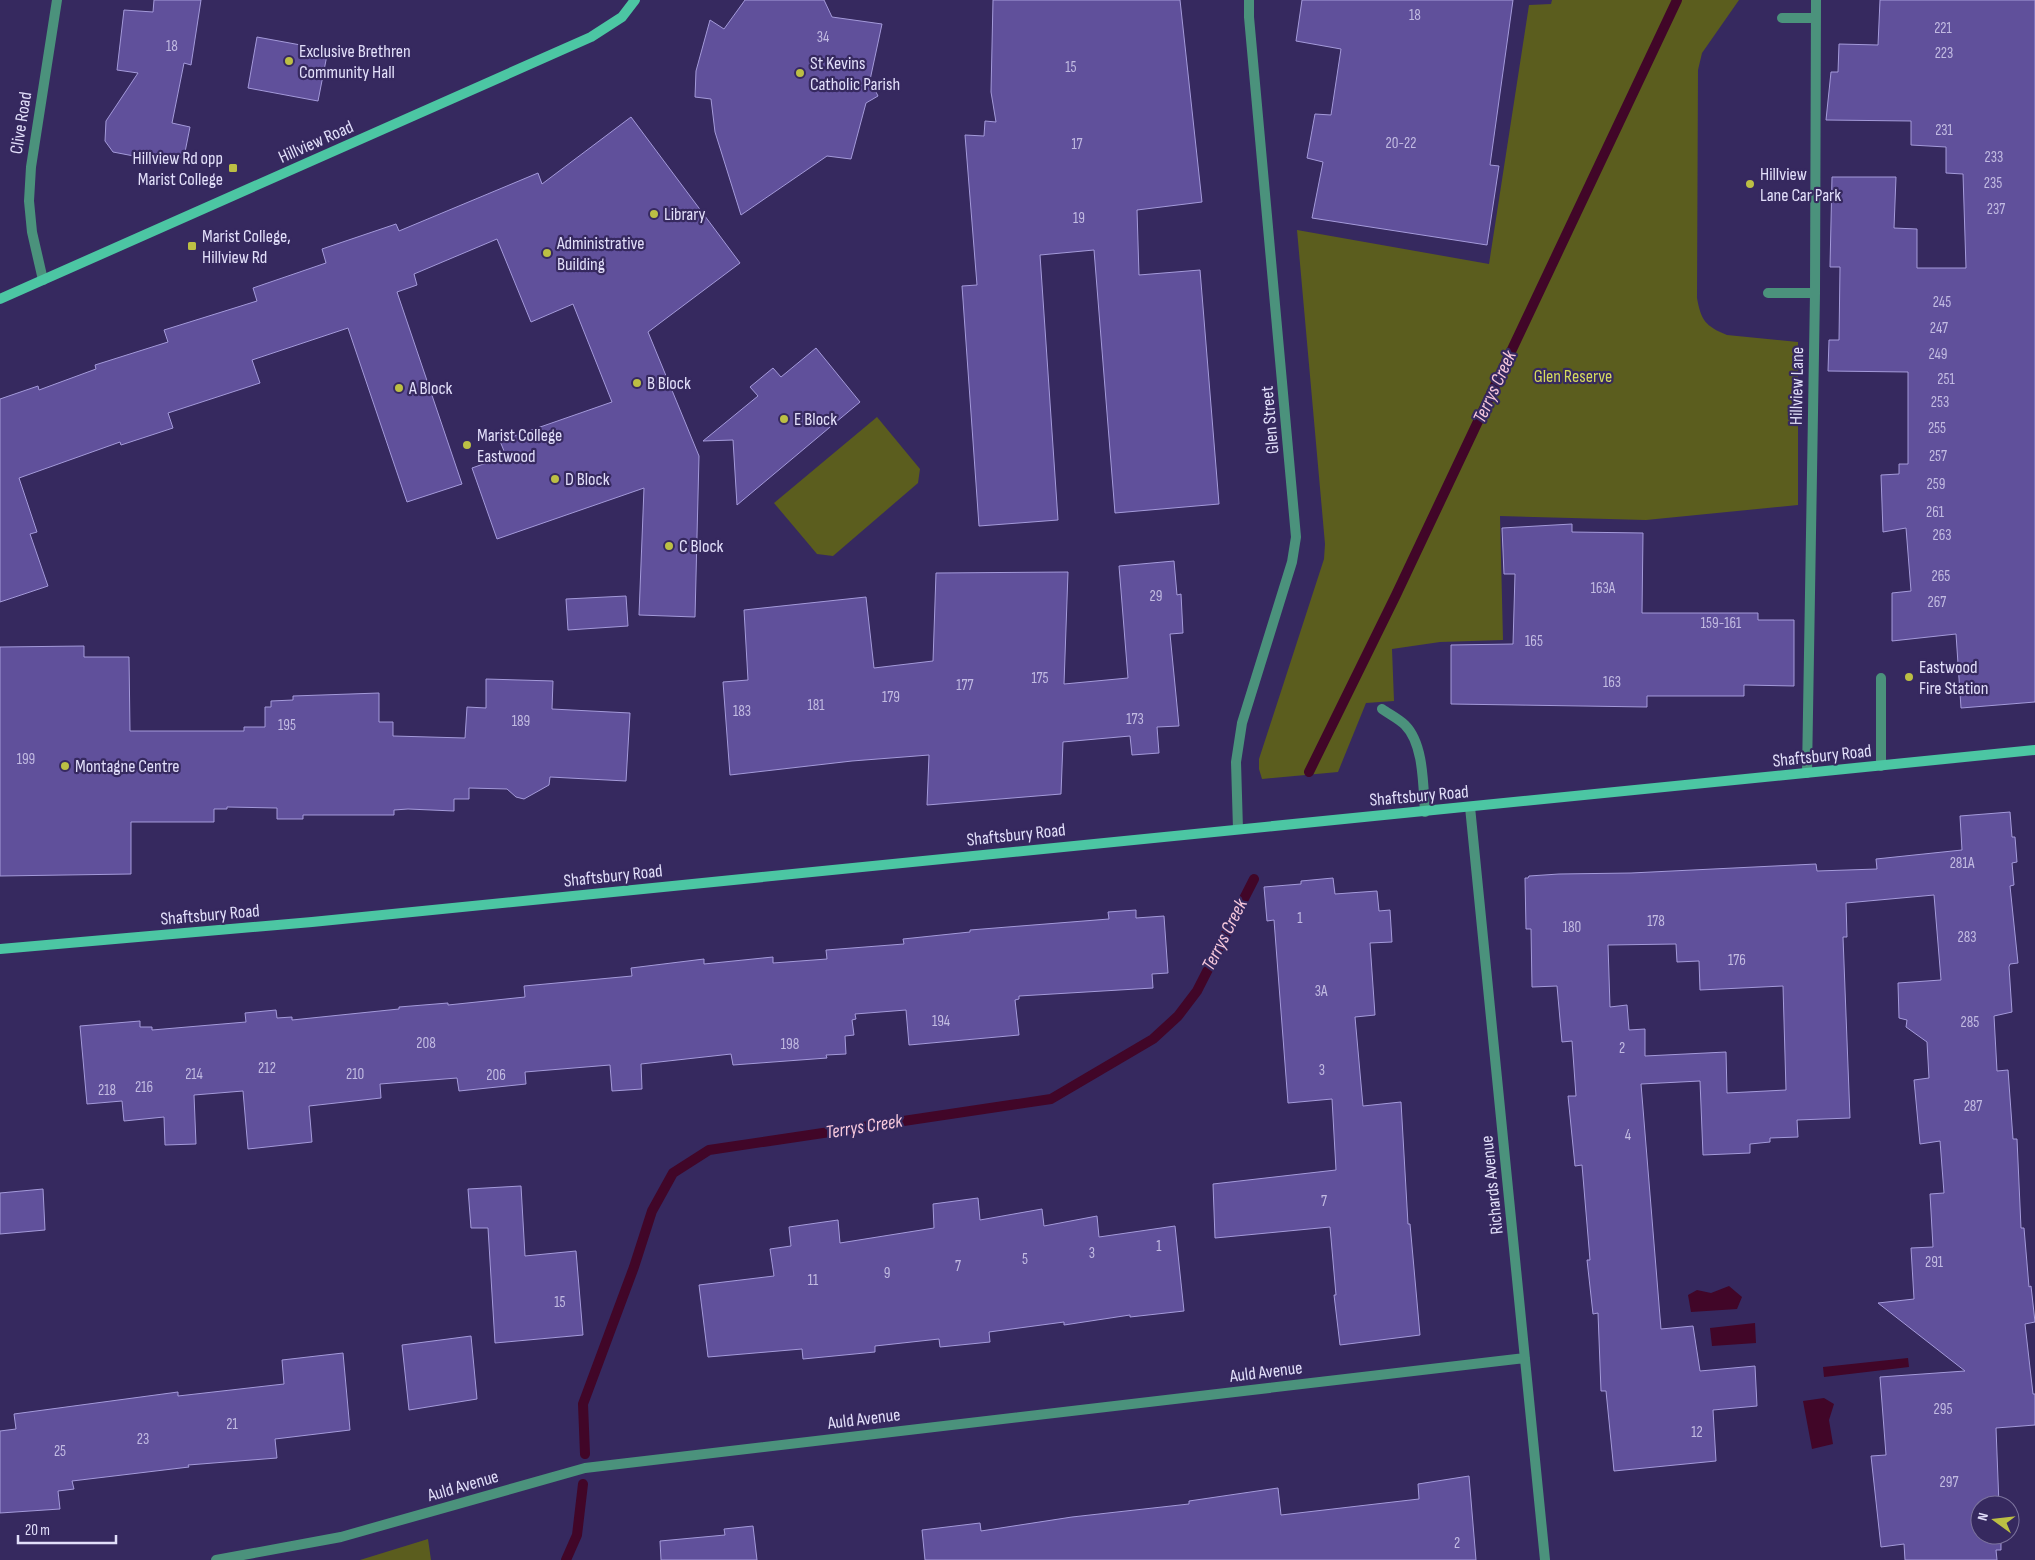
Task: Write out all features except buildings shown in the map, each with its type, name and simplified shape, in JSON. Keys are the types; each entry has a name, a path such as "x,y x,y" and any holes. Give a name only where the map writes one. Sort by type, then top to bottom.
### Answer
{"street":[{"name":"Clive Road","path":"44,280 32,232 29,201 31,167 57,0"},
{"name":"Hillview Road","path":"0,298 591,37 622,17 635,0"},
{"name":"Glen Street","path":"1238,829 1236,762 1242,723 1292,562 1296,537 1249,18 1249,0"},
{"name":"Hillview Lane","path":"1807,773 1815,293 1816,0"},
{"path":"1782,18 1816,18"},
{"path":"1768,293 1815,293"},
{"path":"1881,678 1881,766"},
{"path":"1382,709 1405,724 1416,741 1422,775 1425,812"},
{"name":"Shaftsbury Road","path":"0,949 312,922 2035,750"},
{"name":"Richards Avenue","path":"1470,807 1545,1560"},
{"name":"Auld Avenue","path":"216,1560 341,1537 585,1468 1525,1358"}],"green space":[{"name":"Glen Reserve","path":"1552,0 1739,0 1702,53 1698,70 1697,298 1700,312 1705,321 1714,329 1727,335 1798,342 1798,505 1646,520 1500,516 1503,640 1440,642 1392,649 1394,701 1366,703 1338,772 1262,779 1259,759 1324,559 1325,544 1297,230 1489,264 1529,5 1551,4"},
{"path":"877,417 920,469 918,483 833,556 817,554 774,503"},
{"path":"428,1539 431,1560 360,1560"}],"shaded area":[{"path":"1729,1286 1742,1297 1737,1309 1691,1312 1688,1295 1697,1290 1711,1293"},
{"path":"1755,1323 1756,1343 1712,1346 1710,1328"},
{"path":"1908,1358 1909,1367 1824,1377 1823,1367"},
{"path":"1824,1398 1834,1404 1829,1420 1833,1444 1812,1449 1803,1401"}],"waterway":[{"name":"Terrys Creek","path":"1309,772 1396,595 1677,0"},
{"name":"Terrys Creek","path":"585,1454 583,1404 634,1267 652,1211 673,1173 709,1150 1051,1099 1153,1039 1178,1016 1197,991 1254,879"},
{"name":"Terrys Creek","path":"566,1560 577,1535 583,1484"}],"place":[{"name":"Exclusive Brethren Community Hall","path":"289,61"},
{"name":"St Kevins Catholic Parish","path":"800,73"},
{"name":"Hillview Rd opp Marist College","path":"233,168"},
{"name":"Hillview Lane Car Park","path":"1750,184"},
{"name":"Library","path":"654,214"},
{"name":"Marist College, Hillview Rd","path":"192,246"},
{"name":"Administrative Building","path":"547,253"},
{"name":"B Block","path":"637,383"},
{"name":"A Block","path":"399,388"},
{"name":"E Block","path":"784,419"},
{"name":"Marist College Eastwood","path":"467,445"},
{"name":"D Block","path":"555,479"},
{"name":"C Block","path":"669,546"},
{"name":"Eastwood Fire Station","path":"1909,677"},
{"name":"Montagne Centre","path":"65,766"}]}
